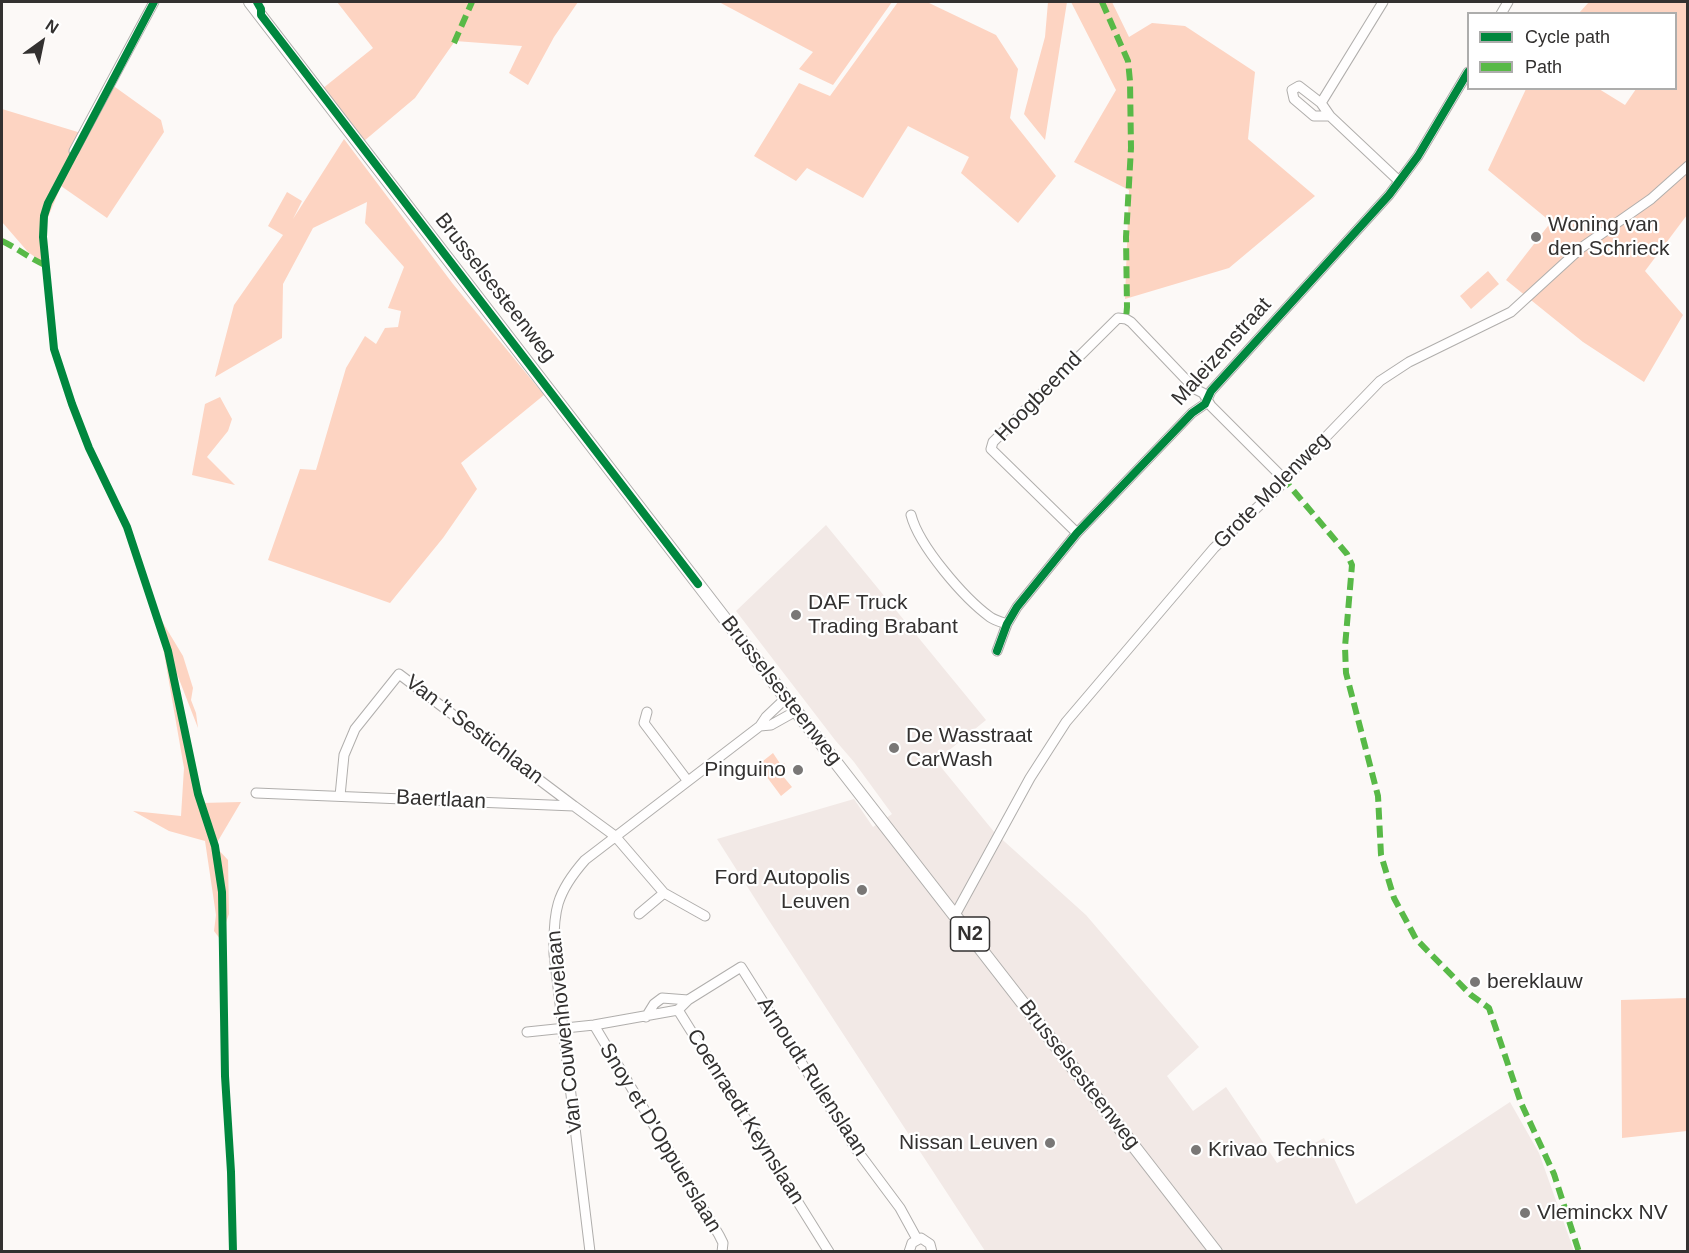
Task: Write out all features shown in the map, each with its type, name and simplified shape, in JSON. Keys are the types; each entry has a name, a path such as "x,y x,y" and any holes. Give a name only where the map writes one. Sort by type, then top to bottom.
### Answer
{"main road":[{"name":"Brusselsesteenweg","path":"250,2 796,711 1216,1251"}],"street":[{"path":"74,151 154,2"},
{"path":"1321,103 1383,2"},
{"name":"Maleizenstraat","path":"997,651 1006,624 1017,607 1077,532 1192,412 1208,401 1210,391 1382,203 1419,156 1467,74"},
{"path":"1330,116 1314,116 1294,99 1292,90 1299,86 1321,103 1330,116 1399,181"},
{"name":"Grote Molenweg","path":"955,915 1030,778 1066,722 1214,548 1280,486 1282,477 1292,472 1380,381 1409,362 1511,312 1581,248 1651,199 1688,166"},
{"name":"Hoogbeemd","path":"1077,532 991,449 993,442 1111,323 1118,318 1126,319 1195,389 1203,393 1208,401"},
{"path":"1208,401 1282,477"},
{"path":"911,515 914,527 951,580 990,617 1006,624"},
{"name":"Van 't Sestichlaan","path":"340,796 344,755 355,729 399,674 574,806"},
{"name":"Van Couwenhovelaan","path":"590,1251 562,1028 554,943 553,922 559,899 569,879 585,860 760,726 786,698"},
{"name":"Van Couwenhovelaan","path":"760,726 771,725 796,711"},
{"path":"648,712 644,723 687,780"},
{"name":"Baertlaan","path":"256,793 574,806"},
{"path":"574,806 615,836 664,893 705,916"},
{"path":"639,914 664,893"},
{"name":"Arnoudt Rulenslaan","path":"678,1010 688,1000 741,967 856,1149 900,1208 917,1239 928,1241 932,1251"},
{"path":"646,1017 654,1004 662,998 688,1000"},
{"name":"Coenraedt Keynslaan","path":"646,1017 678,1010 829,1251"},
{"name":"Snoy et D'Oppuerslaan","path":"527,1032 646,1017"},
{"name":"Snoy et D'Oppuerslaan","path":"594,1025 719,1235 723,1243 722,1251"},
{"path":"909,1251 912,1243 917,1239"}],"shaded area":[{"path":"337,2 578,2 554,37 528,85 509,73 522,46 455,41 415,98 364,141 322,89 373,48"},
{"path":"719,2 892,2 833,85 799,69 813,52"},
{"path":"898,2 927,2 996,35 1018,69 1010,118 1056,176 1018,223 961,173 969,157 908,126 863,198 807,168 796,181 754,156 799,83 830,96"},
{"path":"1048,2 1067,2 1045,140 1024,114 1045,37"},
{"path":"1071,2 1112,2 1129,37 1152,23 1185,26 1255,72 1248,139 1315,196 1229,268 1125,299 1129,190 1074,162 1116,90"},
{"path":"1589,2 1687,2 1687,215 1645,271 1683,315 1644,382 1583,342 1506,280 1551,222 1488,170 1526,90 1601,90 1625,105 1635,90 1677,90 1677,12 1580,12"},
{"path":"115,87 161,120 164,132 107,218 61,186 46,222 45,248 41,249 42,262 28,252 2,222 2,109 81,133 112,88"},
{"path":"344,139 453,284 544,395 461,463 477,489 443,538 390,603 268,560 300,469 316,470 346,368 365,336 376,344 385,328 398,327 401,311 388,308 404,267 365,223 367,202 313,228 283,284 282,338 215,377 234,305 283,235 268,226 287,192 302,201 293,219"},
{"path":"1488,271 1499,284 1471,309 1460,296"},
{"path":"220,397 232,419 228,431 207,457 235,485 192,475 205,404"},
{"path":"826,525 986,720 936,761 995,833 1086,915 1199,1047 1167,1076 1193,1111 1226,1087 1277,1163 1324,1138 1356,1204 1510,1102 1539,1153 1574,1251 985,1251 717,839 854,799 873,827 892,814 736,611"},
{"path":"157,613 183,656 193,688 191,700 198,728 170,656 201,803 241,802 215,846 228,860 229,914 220,939 214,931 216,915 205,841 169,831 133,811 181,816 184,768"},
{"path":"773,753 781,765 784,763 787,767 782,775 792,787 781,796 758,765"},
{"path":"1687,998 1687,1131 1622,1138 1621,1000"}],"marked path":[{"path":"454,43 472,2"},
{"path":"1102,2 1128,61 1130,81 1131,148 1126,237 1126,319"},
{"path":"2,241 45,265"},
{"path":"1282,477 1347,554 1352,565 1345,647 1346,673 1378,796 1381,855 1394,898 1416,939 1471,995 1489,1008 1521,1103 1554,1174 1579,1252"}],"cycle path":[{"path":"154,2 48,203 44,216 43,237 54,349 89,448 127,527 168,651 198,794 215,846 222,892 225,1076 233,1252"},
{"path":"257,2 261,15 698,584"},
{"path":"997,651 1007,624 1017,607 1077,533 1192,413 1205,404 1211,391 1389,195 1418,156 1467,74"}],"place":[{"name":"Woning van den Schrieck","path":"1536,237"},
{"name":"DAF Truck Trading Brabant","path":"796,615"},
{"name":"De Wasstraat CarWash","path":"894,748"},
{"name":"Pinguino","path":"798,770"},
{"name":"Ford Autopolis Leuven","path":"862,890"},
{"name":"bereklauw","path":"1475,982"},
{"name":"Nissan Leuven","path":"1050,1143"},
{"name":"Krivao Technics","path":"1196,1150"},
{"name":"Vleminckx NV","path":"1525,1213"}]}
